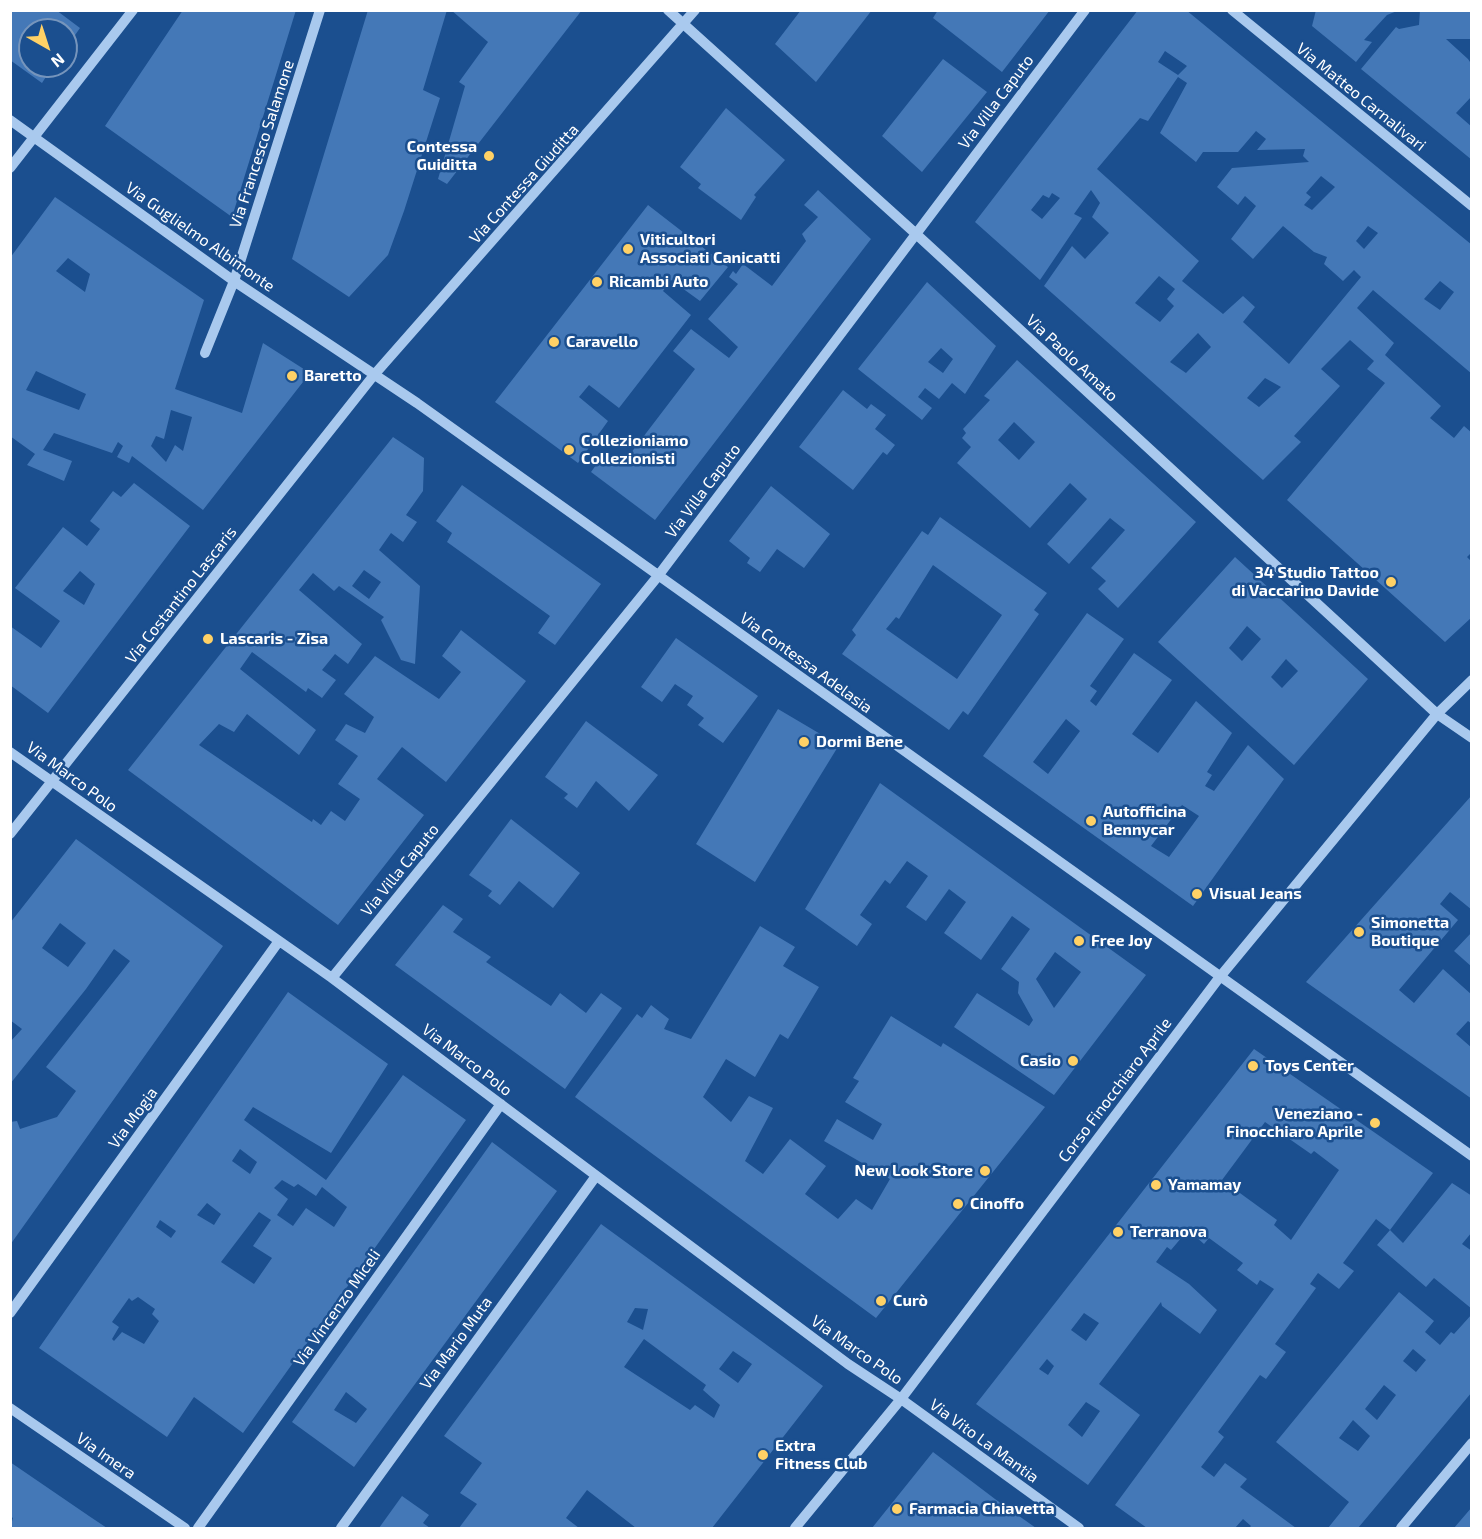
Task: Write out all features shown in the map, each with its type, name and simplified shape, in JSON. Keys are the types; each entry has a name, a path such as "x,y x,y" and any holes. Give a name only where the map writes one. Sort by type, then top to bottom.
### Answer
{"street":[{"path":"10,168 133,10"},
{"name":"Via Francesco Salamone","path":"205,353 234,281 320,10"},
{"name":"Via Paolo Amato","path":"668,10 915,233 1437,714 1472,738"},
{"name":"Via Contessa Giuditta","path":"374,375 684,26 695,10"},
{"name":"Via Villa Caputo","path":"332,978 658,576 1085,10"},
{"name":"Via Matteo Carnalivari","path":"1232,10 1472,206"},
{"name":"Via Guglielmo Albimonte","path":"10,120 234,281 374,375"},
{"name":"Via Contessa Adelasia","path":"374,375 1472,1156"},
{"name":"Via Costantino Lascaris","path":"10,834 374,375"},
{"name":"Corso Finocchiaro Aprile","path":"795,1528 901,1399 1219,978 1437,714 1472,680"},
{"name":"Via Marco Polo","path":"10,752 51,783 332,978 848,1364 901,1399"},
{"name":"Via Mogia","path":"10,1313 279,941"},
{"name":"Via Vincenzo Miceli","path":"198,1528 501,1104"},
{"name":"Via Mario Muta","path":"341,1528 596,1176"},
{"name":"Via Vito La Mantia","path":"901,1399 1079,1528"},
{"name":"Via Imera","path":"10,1408 184,1528"},
{"path":"1401,1528 1472,1443"}],"building":[{"path":"10,10 56,10 67,18 18,18 18,66 10,60"},
{"path":"183,10 296,10 232,217 105,126"},
{"path":"368,10 447,10 423,90 440,98 404,211 388,255 349,297 292,259"},
{"path":"451,10 582,10 447,184 438,179 465,86 459,82 488,42"},
{"path":"801,10 872,10 816,82 775,44"},
{"path":"938,10 1050,10 1002,72 933,18"},
{"path":"1138,10 1186,10 1472,245 1472,374 1373,290 1357,308 1394,343 1385,355 1441,406 1430,418 1454,438 1464,426 1472,433 1472,552 1467,557 1472,562 1472,617 1445,642 1287,500 1385,383 1367,369 1374,361 1350,340 1321,369 1340,386 1294,436 1301,442 1263,480 1044,286 1072,246 1085,259 1109,233 1092,217 1100,203 1091,190 1074,214 1082,218 1040,280 975,222","holes":["1165,51 1187,66 1178,75 1158,62","1178,77 1187,83 1160,133 1196,162 1203,152 1238,152 1256,131 1266,139 1257,150 1305,149 1303,156 1309,162 1232,168 1217,187 1238,205 1245,196 1256,206 1231,239 1253,259 1283,226 1314,252 1327,257 1324,264 1343,281 1354,270 1361,277 1289,364 1243,322 1255,307 1243,296 1223,314 1182,281 1199,261 1097,169 1140,118 1148,121","1321,176 1335,187 1312,210 1304,205 1311,197 1306,193","1052,193 1060,198 1042,219 1031,210 1043,195 1049,198","1368,226 1378,233 1364,249 1356,241","1159,276 1175,289 1167,299 1174,306 1160,322 1135,303","1440,281 1454,292 1440,310 1424,299","1198,333 1211,347 1186,373 1170,362","1265,378 1281,387 1259,407 1247,398"]},
{"path":"1316,10 1397,11 1387,15 1364,40 1372,42 1356,62 1312,26"},
{"path":"1420,10 1472,10 1472,39 1446,39 1472,65 1472,96 1456,113 1472,127 1472,160 1361,69 1396,27 1399,29 1419,25"},
{"path":"943,59 987,92 922,172 882,136"},
{"path":"35,78 45,78 42,83"},
{"path":"726,108 785,160 754,195 756,197 741,220 698,188 701,184 680,167"},
{"path":"818,190 871,239 655,520 591,472 604,454 621,466 695,369 673,351 691,329 729,358 738,347 708,319 738,284 729,277 733,271 736,274 743,264 772,286 806,241 802,234 818,217 804,205"},
{"path":"55,197 204,300 175,389 242,413 263,343 310,373 203,510 132,456 129,463 117,457 123,446 118,442 112,453 54,433 43,450 72,461 64,481 27,465 35,454 10,436 10,258","holes":["68,258 90,274 85,292 56,271","36,371 86,394 79,410 26,390","171,410 192,417 183,451 175,445 166,462 151,446 156,436 164,439"]},
{"path":"648,205 728,267 700,301 671,280 663,291 691,315 619,408 589,385 579,397 608,421 578,463 495,402"},
{"path":"927,282 996,346 965,394 952,383 939,399 925,388 918,397 932,408 922,420 858,369","holes":["941,348 953,359 943,373 928,362"]},
{"path":"1017,360 1196,522 1118,608 1098,589 1106,581 1091,568 1125,530 1110,518 1069,564 1047,544 1087,499 1070,483 1030,528 957,463 971,447 962,438 966,433 963,429 990,400 984,396","holes":["1014,422 1035,442 1019,460 998,440"]},
{"path":"843,390 867,409 871,404 886,415 875,429 895,445 887,455 883,452 853,490 799,447"},
{"path":"393,437 424,458 423,491 406,515 417,522 403,542 391,533 379,550 420,586 415,664 401,660 381,620 384,617 339,586 334,591 313,573 299,590 362,644 348,664 335,654 322,670 336,680 322,698 308,688 306,692 252,652 240,669 316,730 299,755 247,714 234,732 219,724 199,745 312,822 313,819 321,825 331,811 345,821 360,799 338,784 358,756 335,740 346,724 365,733 374,717 344,694 375,656 439,699 461,672 442,656 461,630 526,681 446,782 402,747 377,779 424,815 338,925 128,770","holes":["364,570 381,582 369,599 352,586"]},
{"path":"134,483 190,526 48,713 10,685 10,626 41,648 60,621 15,588 63,527 87,546 100,529 90,521 113,491 121,497","holes":["80,571 95,584 84,605 63,591"]},
{"path":"462,485 601,584 555,645 538,633 550,616 447,542 452,533 436,521"},
{"path":"771,486 830,534 804,568 777,549 760,572 747,563 750,558 729,541"},
{"path":"940,517 1047,593 1034,610 1039,614 968,715 963,711 949,730 842,654 856,635 852,630 922,531 928,535","holes":["933,565 1002,615 957,679 886,629 896,617 899,619"]},
{"path":"1235,557 1368,679 1294,765 1158,642","holes":["1247,626 1261,639 1242,661 1229,648","1286,659 1298,671 1282,688 1271,677"]},
{"path":"1087,613 1124,639 1090,686 1097,691 1090,701 1096,706 1134,653 1172,680 1132,734 1158,753 1196,701 1232,733 1207,772 1212,775 1205,786 1214,791 1248,745 1284,779 1193,906 983,756","holes":["1066,719 1080,731 1048,774 1033,762","1182,805 1199,816 1169,857 1151,846"]},
{"path":"676,638 758,696 723,743 698,725 704,718 687,705 693,696 675,684 662,702 641,687"},
{"path":"778,709 839,745 755,882 696,844"},
{"path":"586,721 658,775 629,811 596,781 577,808 564,798 568,794 545,777"},
{"path":"880,783 1146,975 1054,1095 954,1027 977,993 1029,1026 1033,1020 1018,993 1019,982 1001,969 1030,929 1012,916 981,960 944,933 966,902 949,889 926,921 906,907 928,876 907,861 890,884 885,880 860,915 872,924 857,946 805,909","holes":["1055,952 1081,972 1054,1008 1036,979"]},
{"path":"1472,795 1472,910 1450,892 1440,904 1458,920 1399,990 1414,1003 1443,969 1472,995 1472,1024 1468,1021 1456,1034 1472,1048 1472,1099 1306,982"},
{"path":"511,819 580,873 553,908 519,881 500,905 488,896 492,891 469,875"},
{"path":"76,839 223,946 10,1245 10,1122 17,1121 20,1129 57,1117 76,1091 46,1067 130,961 114,949 86,989 10,1084 10,1042 22,1029 10,1020 10,923","holes":["60,923 86,943 68,967 42,948"]},
{"path":"443,905 463,919 453,932 491,957 486,962 551,1006 560,993 586,1013 601,993 622,1008 565,1089 395,965"},
{"path":"760,926 795,947 783,966 819,987 788,1039 780,1034 755,1077 726,1059 703,1097 731,1122 749,1096 773,1108 745,1161 763,1174 790,1139 826,1166 805,1194 838,1219 856,1199 872,1210 890,1179 824,1141 837,1119 873,1140 882,1124 845,1102 859,1081 853,1078 891,1016 941,1047 943,1043 1045,1107 876,1318 575,1097 637,1014 642,1018 651,1005 669,1019 664,1029 691,1039"},
{"path":"1472,932 1472,967 1454,951"},
{"path":"288,992 388,1064 331,1153 253,1107 244,1120 326,1180 403,1075 466,1120 243,1433 194,1397 167,1437 39,1348","holes":["240,1149 257,1162 250,1174 232,1161","282,1180 294,1187 298,1184 316,1196 322,1187 347,1207 334,1227 306,1208 293,1226 277,1215 288,1199 274,1188","207,1203 221,1214 214,1225 197,1215","259,1212 271,1220 253,1246 272,1258 254,1284 221,1262","160,1220 176,1231 171,1238 156,1227","138,1297 155,1309 152,1314 159,1321 144,1344 122,1332 114,1341 112,1339 119,1327 112,1322 129,1298 132,1301"]},
{"path":"1254,1049 1433,1173 1390,1230 1376,1219 1343,1263 1354,1271 1339,1289 1318,1273 1310,1284 1316,1288 1275,1344 1286,1352 1266,1379 1260,1375 1218,1432 1224,1437 1201,1467 1214,1477 1225,1463 1247,1479 1240,1487 1296,1528 1249,1528 1251,1526 1243,1519 1235,1528 1147,1528 1115,1505 1274,1289 1260,1280 1257,1285 1237,1270 1243,1263 1209,1238 1204,1244 1195,1236 1182,1237 1171,1250 1167,1247 1156,1262 1189,1284 1217,1310 1200,1334 1162,1306 1161,1302 1099,1384 1140,1415 1088,1485 976,1404","holes":["1265,1122 1311,1154 1314,1151 1339,1170 1291,1240 1274,1225 1277,1220 1222,1180","1084,1313 1099,1323 1086,1341 1071,1330","1047,1359 1054,1366 1048,1375 1039,1369","1086,1402 1100,1411 1082,1437 1068,1425"]},
{"path":"492,1142 557,1191 354,1467 292,1422","holes":["346,1392 367,1409 356,1423 334,1410"]},
{"path":"1452,1183 1472,1196 1472,1232 1462,1244 1472,1251 1472,1309 1434,1278 1426,1287 1377,1245 1390,1230 1403,1243"},
{"path":"601,1224 823,1386 712,1528 636,1528 587,1490 566,1518 579,1528 459,1528 477,1504 460,1493 482,1463 444,1436","holes":["635,1308 648,1309 643,1330 627,1322","644,1339 706,1385 703,1390 720,1405 714,1418 695,1405 690,1410 624,1367","733,1351 752,1364 738,1383 719,1369"]},
{"path":"1399,1292 1434,1321 1425,1332 1440,1345 1451,1332 1454,1334 1472,1314 1472,1392 1358,1528 1328,1528 1349,1502 1276,1442","holes":["1413,1349 1426,1360 1416,1372 1403,1361","1384,1385 1396,1395 1377,1420 1365,1409","1353,1420 1370,1436 1358,1451 1339,1438"]},
{"path":"933,1452 995,1499 1036,1528 872,1528"},
{"path":"10,1462 107,1528 10,1528 13,1518 10,1516"},
{"path":"402,1496 429,1515 423,1523 430,1528 379,1528"},
{"path":"1472,1507 1472,1528 1454,1528"}],"place":[{"name":"Contessa Guiditta","path":"489,156"},
{"name":"Viticultori Associati Canicatti","path":"628,249"},
{"name":"Ricambi Auto","path":"597,282"},
{"name":"Caravello","path":"554,342"},
{"name":"Baretto","path":"292,376"},
{"name":"Collezioniamo Collezionisti","path":"569,450"},
{"name":"34 Studio Tattoo di Vaccarino Davide","path":"1391,582"},
{"name":"Lascaris - Zisa","path":"208,639"},
{"name":"Dormi Bene","path":"804,742"},
{"name":"Autofficina Bennycar","path":"1091,821"},
{"name":"Visual Jeans","path":"1197,894"},
{"name":"Simonetta Boutique","path":"1359,932"},
{"name":"Free Joy","path":"1079,941"},
{"name":"Casio","path":"1073,1061"},
{"name":"Toys Center","path":"1253,1066"},
{"name":"Veneziano - Finocchiaro Aprile","path":"1375,1123"},
{"name":"New Look Store","path":"985,1171"},
{"name":"Yamamay","path":"1156,1185"},
{"name":"Cinoffo","path":"958,1204"},
{"name":"Terranova","path":"1118,1232"},
{"name":"Curò","path":"881,1301"},
{"name":"Extra Fitness Club","path":"763,1455"},
{"name":"Farmacia Chiavetta","path":"897,1509"}]}
